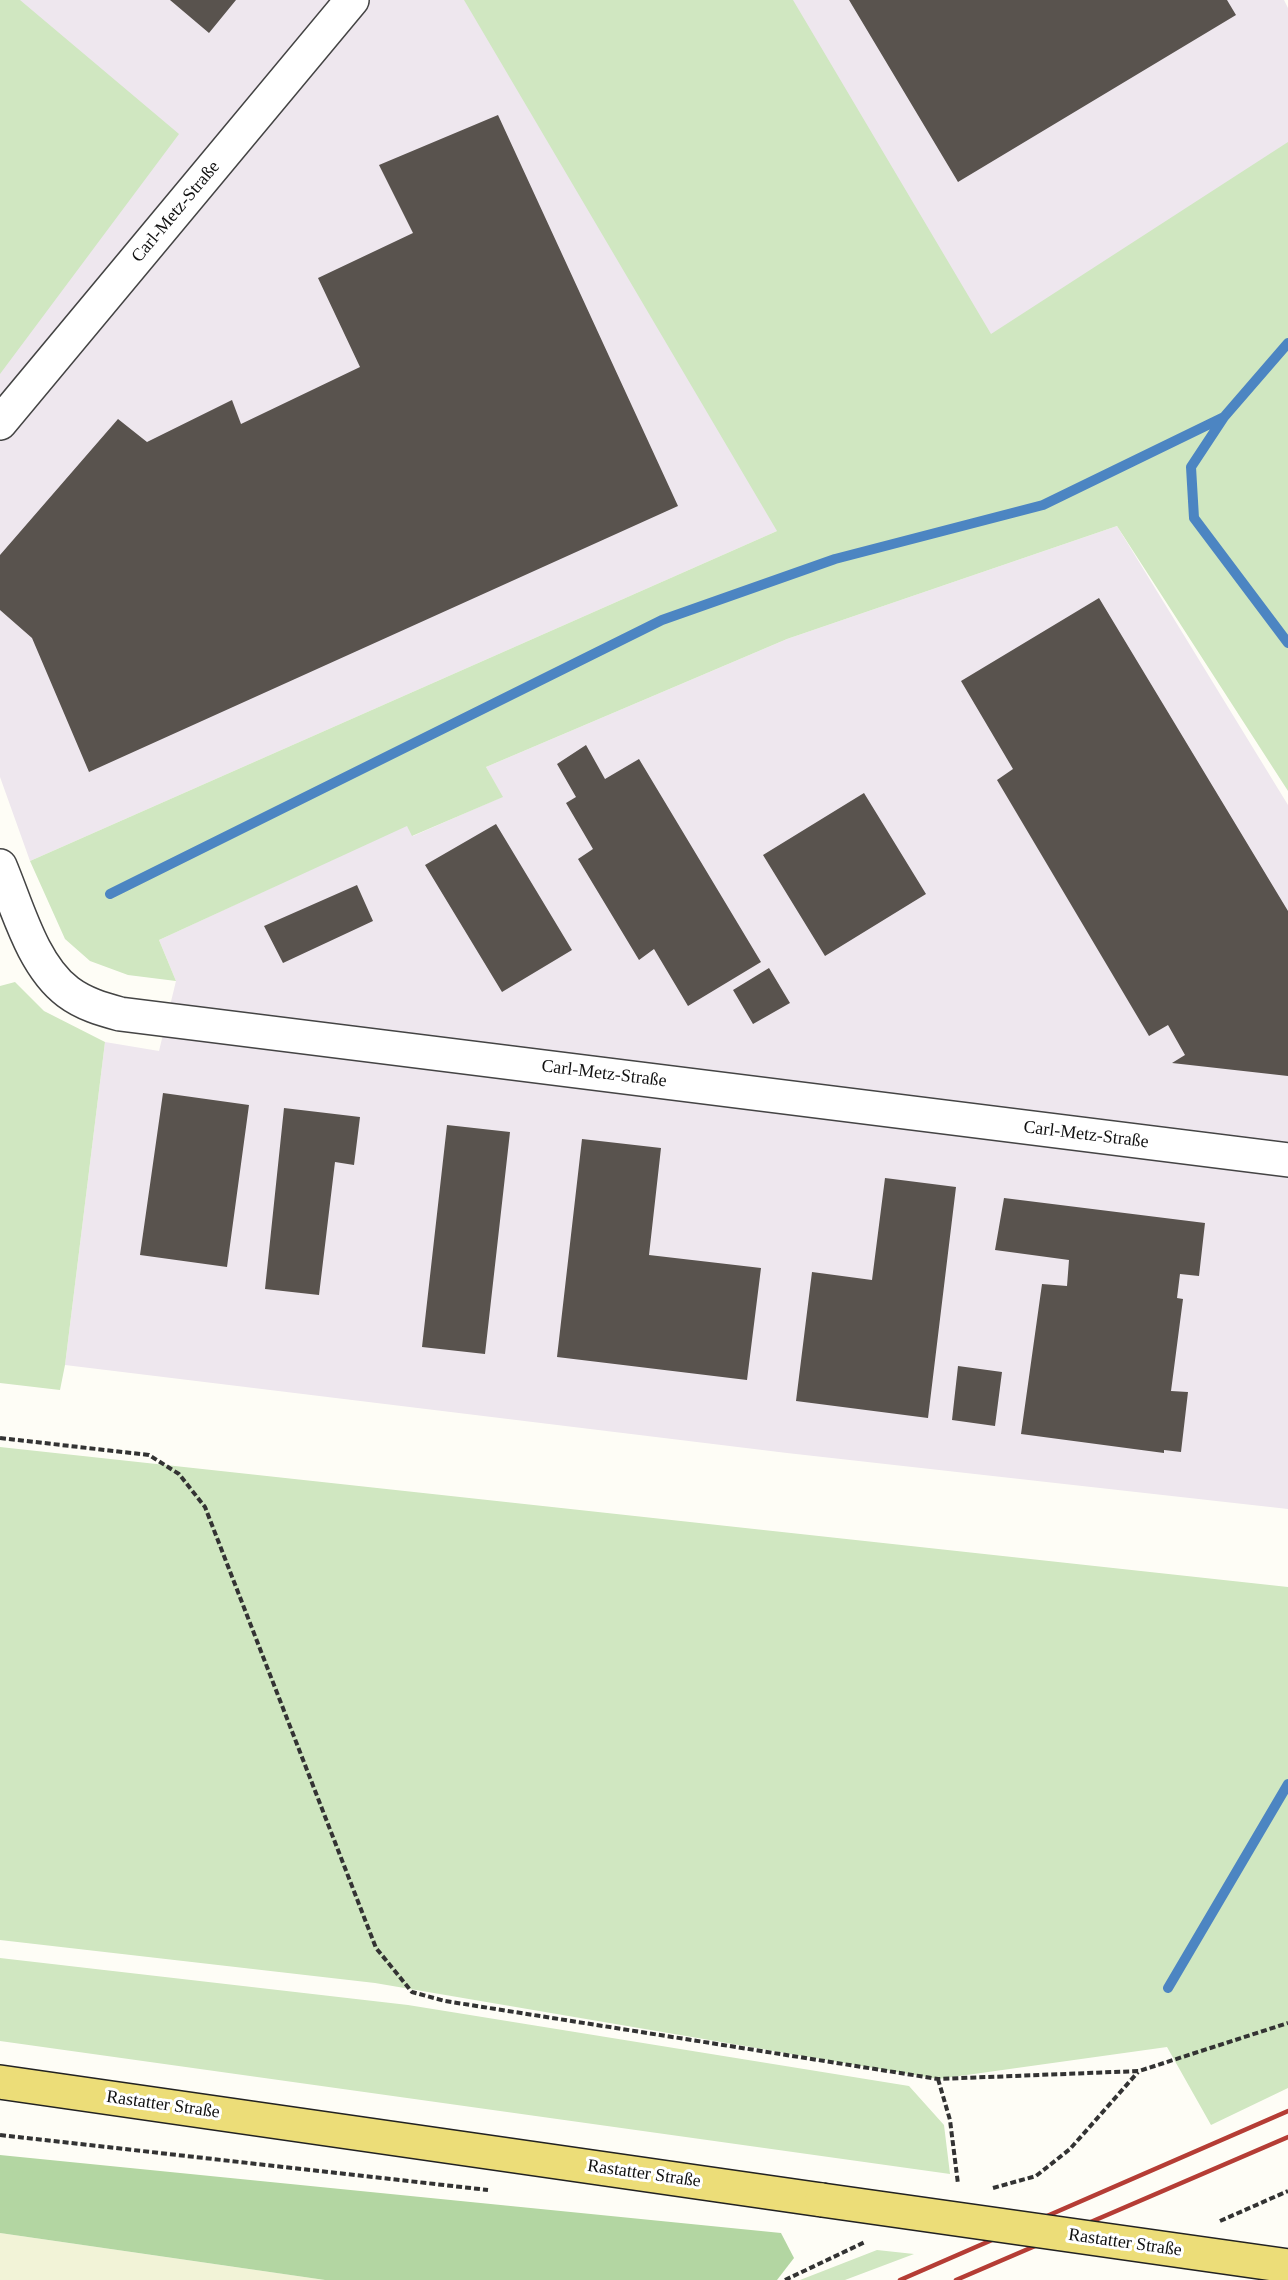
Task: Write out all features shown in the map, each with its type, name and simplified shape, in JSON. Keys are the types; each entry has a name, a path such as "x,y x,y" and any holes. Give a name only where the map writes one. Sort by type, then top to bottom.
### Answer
{"main road":[{"name":"Rastatter Straße","path":"0,2082 1288,2266"}],"street":[{"name":"Carl-Metz-Straße","path":"0,423 352,0"},
{"name":"Carl-Metz-Straße","path":"0,866 35,951 49,974 68,992 95,1008 120,1014 1288,1160"}],"path":[{"path":"0,1438 150,1455 179,1474 205,1507 376,1948 412,1992 445,2001 938,2079 1138,2071 1288,2023"},
{"path":"938,2079 950,2120 958,2186"},
{"path":"0,2135 498,2191"}],"shaded area":[{"path":"0,0 1284,0 1288,8 1288,159 777,531 30,861 0,777"},
{"path":"1117,526 1288,805 1288,1509 787,1453 65,1365 105,1042 159,1051 176,981 159,940 407,825 413,836 502,797 486,767 787,639"}],"green space":[{"path":"0,0 20,0 179,134 0,374"},
{"path":"464,0 793,0 991,334 1288,142 1288,791 1117,526 787,639 486,767 503,797 412,836 407,826 159,940 176,981 128,975 90,961 65,939 30,861 777,531"},
{"path":"15,982 44,1011 105,1042 60,1390 0,1383 0,986"},
{"path":"0,1447 1288,1587 1288,2088 1211,2125 1167,2047 938,2079 375,1983 0,1940"},
{"path":"0,1958 408,2005 909,2086 944,2125 950,2174 0,2041"},
{"path":"0,2155 781,2233 794,2258 777,2280 325,2280 0,2233"},
{"path":"0,2233 325,2280 0,2280"},
{"path":"877,2250 914,2254 845,2280 800,2280"}],"building":[{"path":"170,0 236,0 209,33"},
{"path":"849,0 1227,0 1236,15 958,182"},
{"path":"498,115 678,506 89,772 32,638 0,610 0,555 118,419 147,442 232,400 241,424 360,367 318,278 413,233 379,165"},
{"path":"1099,598 1288,911 1288,1076 1172,1063 1185,1055 1168,1025 1149,1036 997,780 1013,769 961,681"},
{"path":"586,745 605,779 639,759 761,962 688,1006 654,949 639,960 578,859 593,849 566,803 576,797 557,764"},
{"path":"864,793 926,894 825,956 763,855"},
{"path":"496,824 572,950 502,992 425,865"},
{"path":"357,885 373,921 283,963 264,926"},
{"path":"769,968 790,1003 753,1024 733,990"},
{"path":"163,1093 249,1105 227,1267 140,1255"},
{"path":"284,1108 360,1117 354,1165 335,1162 319,1295 265,1289"},
{"path":"447,1125 510,1132 485,1354 422,1347"},
{"path":"582,1139 661,1148 649,1255 761,1268 747,1380 557,1357"},
{"path":"885,1178 956,1187 928,1418 796,1401 812,1272 872,1280"},
{"path":"1004,1198 1205,1223 1199,1276 1180,1274 1177,1298 1183,1299 1171,1391 1188,1392 1181,1452 1164,1450 1164,1453 1021,1434 1042,1284 1067,1286 1069,1260 995,1250"},
{"path":"958,1366 1002,1372 995,1426 952,1420"}],"waterway":[{"path":"1288,343 1224,417 1191,467 1194,518 1288,643"},
{"path":"110,894 662,620 835,559 1043,505 1224,417"},
{"path":"1168,1988 1288,1784"}],"railway":[{"path":"900,2280 1288,2111"},
{"path":"956,2280 1288,2137"}]}
